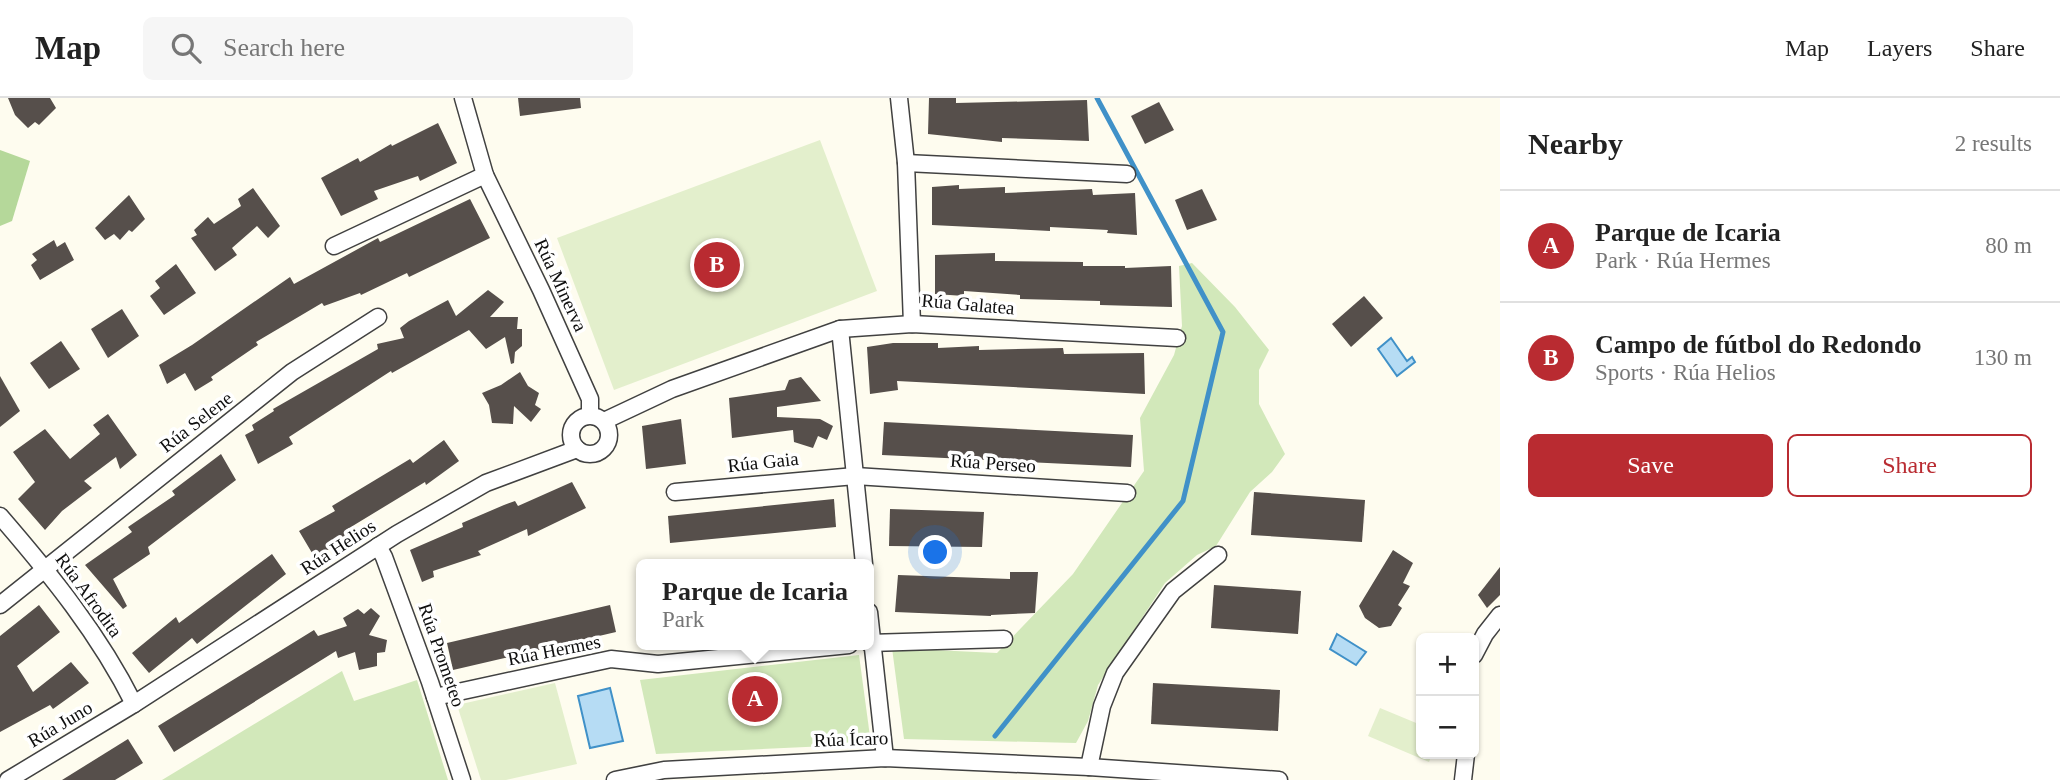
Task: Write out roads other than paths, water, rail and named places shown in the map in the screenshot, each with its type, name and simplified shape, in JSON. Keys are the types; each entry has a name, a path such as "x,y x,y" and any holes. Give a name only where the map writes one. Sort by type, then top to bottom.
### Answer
{"street":[{"name":"Rúa Minerva","path":"463,98 485,175 541,289 597,418"},
{"name":"Rúa Galatea","path":"899,98 906,163 912,324 1177,338"},
{"path":"906,163 1127,174"},
{"path":"334,246 485,175"},
{"name":"Rúa Selene","path":"0,606 292,372 378,317"},
{"path":"577,449 571,441 572,427 576,422 597,418 840,329 912,324"},
{"path":"840,329 840,351 863,559"},
{"name":"Rúa Helios","path":"134,704 378,546 486,483 577,449 589,455 602,451 610,436 597,418"},
{"name":"Rúa Gaia","path":"675,492 855,475"},
{"name":"Rúa Perseo","path":"855,475 1127,493"},
{"name":"Rúa Afrodita","path":"0,516 45,568 91,629 134,704"},
{"name":"Rúa Prometeo","path":"378,546 435,697 461,780"},
{"path":"1089,767 1102,706 1115,673 1173,591 1218,555"},
{"path":"1479,645 1500,615"},
{"path":"874,643 1004,639"},
{"name":"Rúa Hermes","path":"435,697 611,659 658,664 799,650"},
{"path":"871,650 885,758"},
{"name":"Rúa Juno","path":"8,780 134,704"},
{"name":"Rúa Ícaro","path":"615,780 664,770 885,758 1035,772 1089,767 1279,780"},
{"path":"1462,780 1465,759"}],"water":[{"path":"1391,338 1407,361 1412,357 1415,362 1397,376 1378,349"},
{"path":"1337,634 1366,652 1356,665 1330,649"},
{"path":"610,688 623,741 590,748 578,696"}],"waterway":[{"path":"995,736 1183,501 1223,332 1097,98"}],"place":[{"name":"Campo de fútbol do Redondo","path":"717,265"},
{"name":"Parque de Icaria","path":"755,699"}]}
